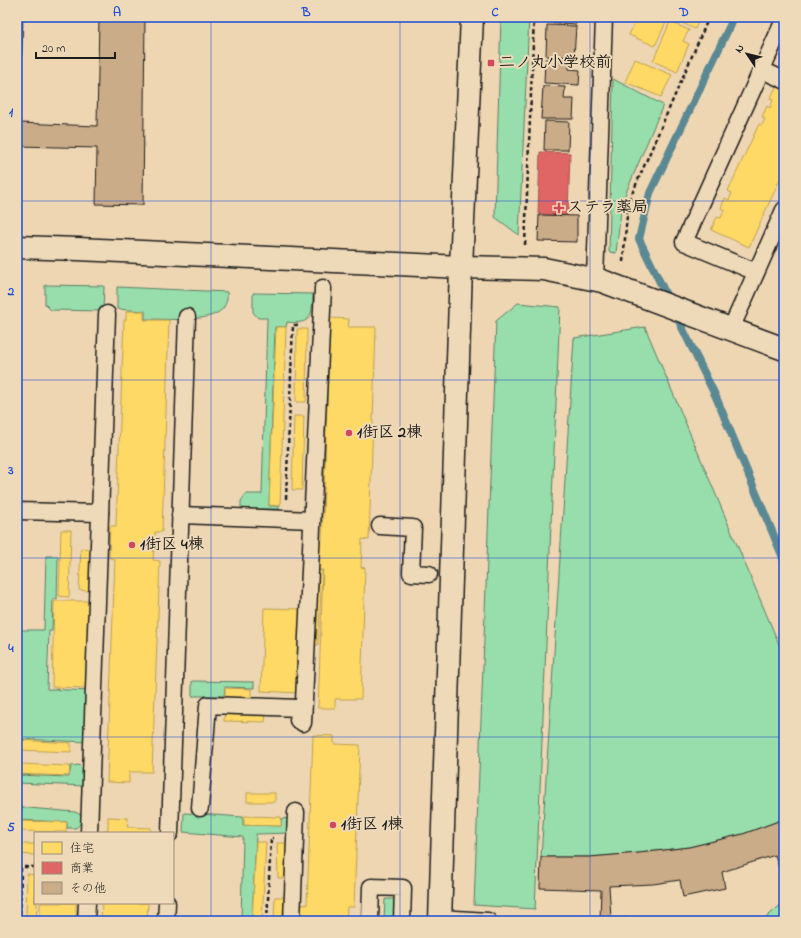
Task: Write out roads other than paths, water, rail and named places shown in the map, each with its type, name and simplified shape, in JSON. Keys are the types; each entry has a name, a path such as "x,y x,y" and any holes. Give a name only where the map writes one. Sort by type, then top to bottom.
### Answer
{"street":[{"path":"440,919 461,267 472,17"},
{"path":"17,247 94,249 461,267 544,269 602,281 784,349"}],"lane":[{"path":"595,280 604,17"},
{"path":"756,272 684,242 784,20"},
{"path":"762,70 784,80"},
{"path":"731,329 784,210"},
{"path":"200,808 208,704 300,708 301,723 324,288"},
{"path":"89,832 107,314"},
{"path":"170,832 187,317"},
{"path":"17,511 100,513"},
{"path":"180,515 312,520"},
{"path":"380,526 413,528 411,573 429,573 451,578"},
{"path":"292,921 296,812"},
{"path":"370,921 371,888 404,888 402,921"},
{"path":"86,921 87,904"},
{"path":"166,921 167,904"},
{"path":"440,919 488,921"}],"waterway":[{"path":"670,303 639,239 650,193 734,17"},
{"path":"675,313 716,397 784,560"}],"place":[{"name":"二ノ丸小学校前","path":"491,63"},
{"name":"ステラ薬局","path":"559,208"},
{"name":"1街区 2棟","path":"349,433"},
{"name":"1街区 4棟","path":"132,545"},
{"name":"1街区 1棟","path":"333,825"}]}
